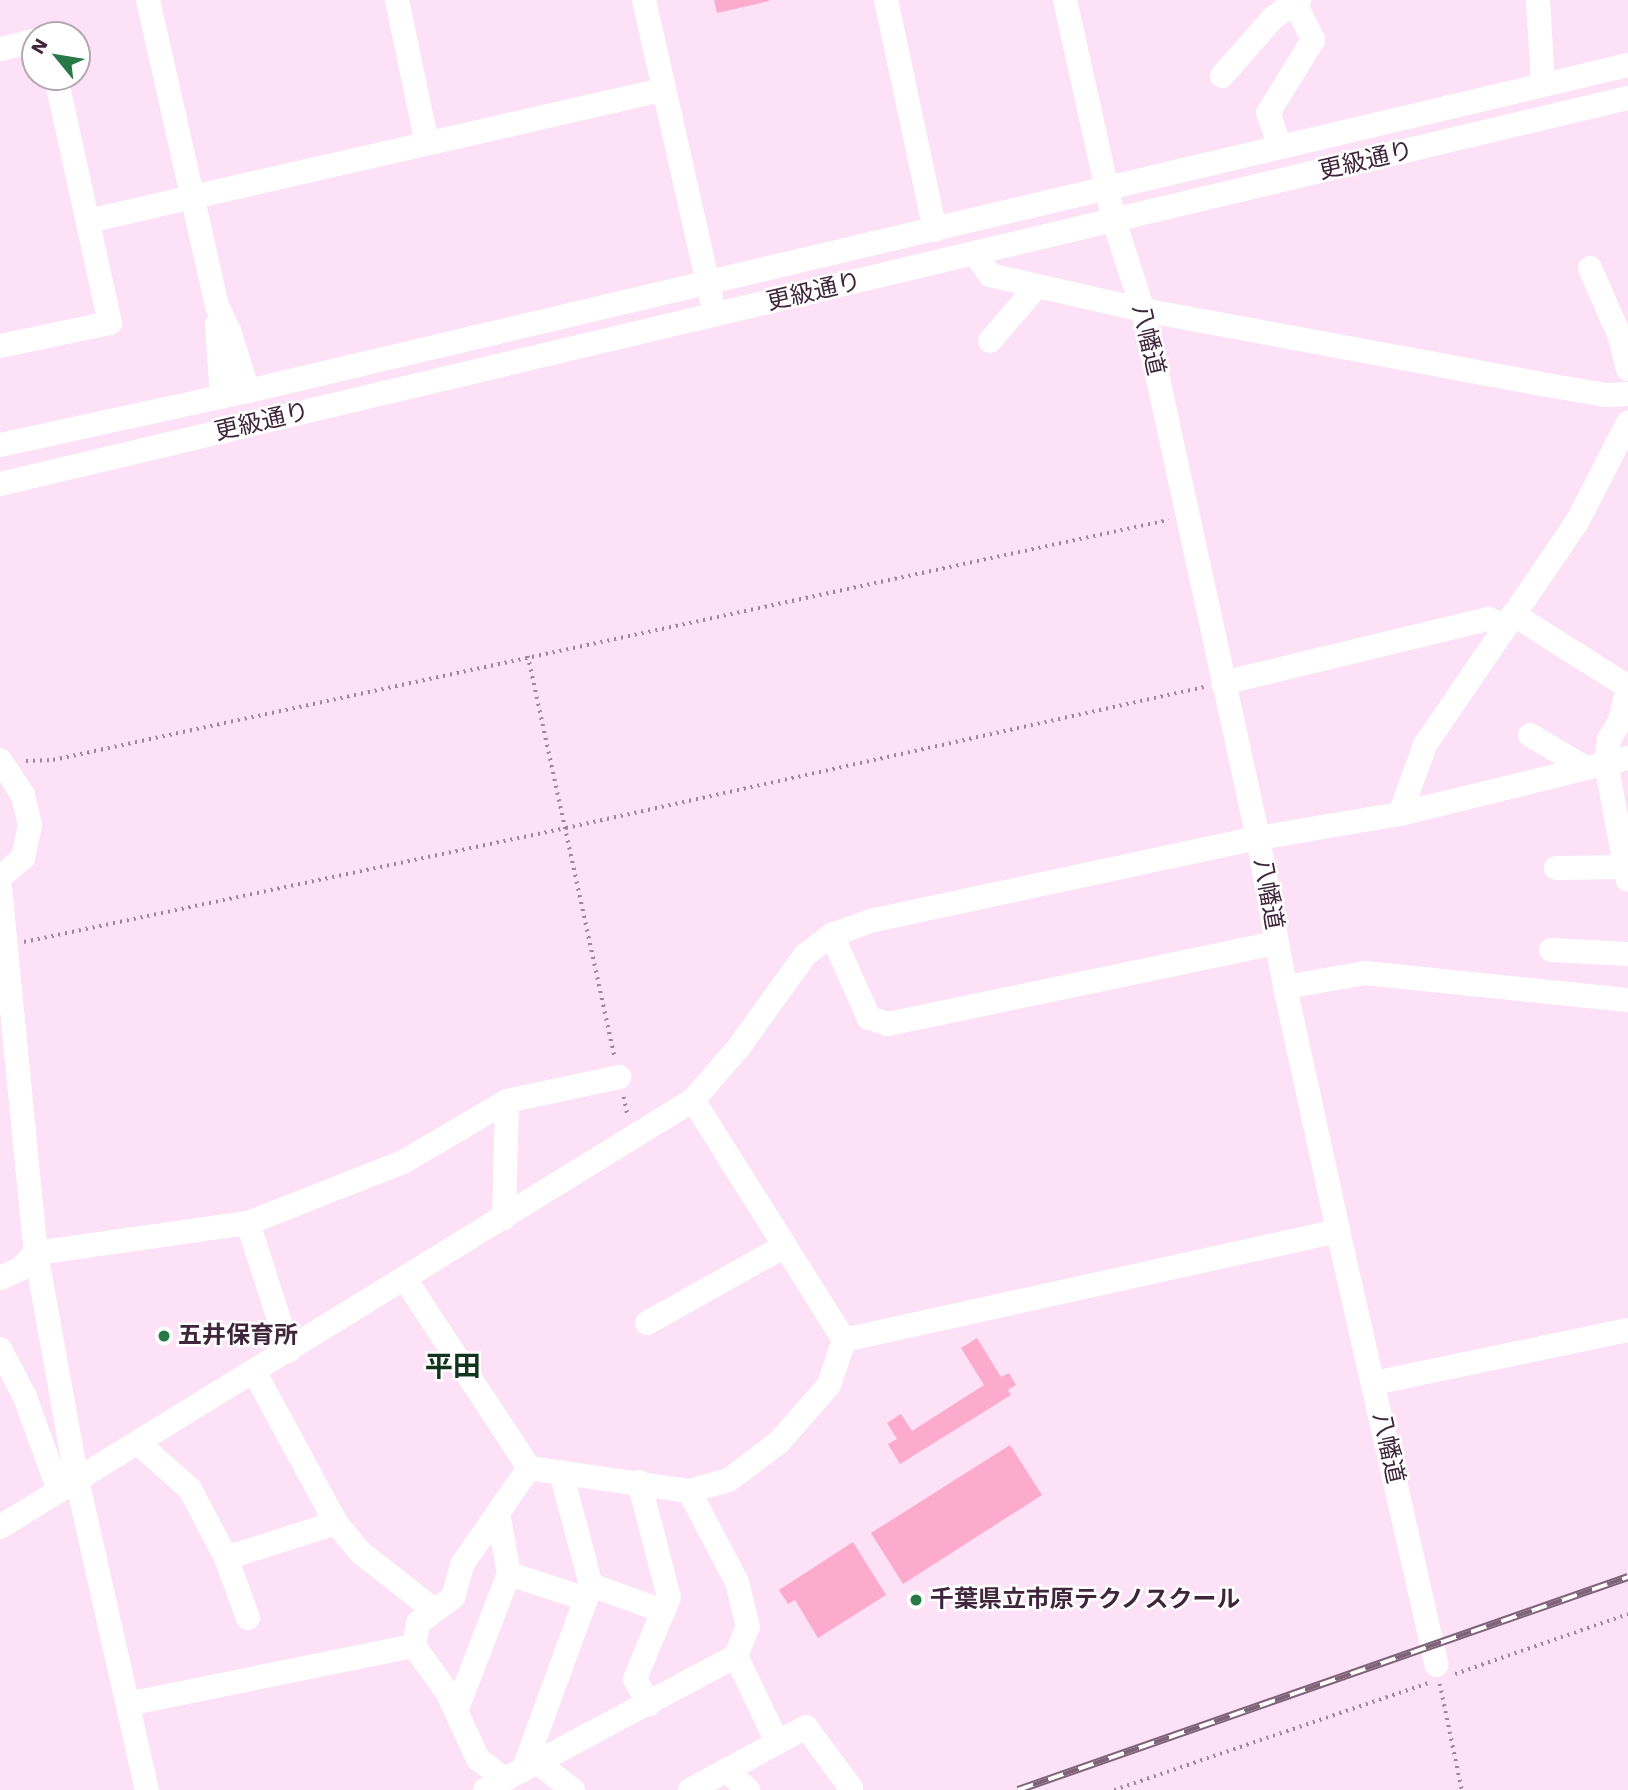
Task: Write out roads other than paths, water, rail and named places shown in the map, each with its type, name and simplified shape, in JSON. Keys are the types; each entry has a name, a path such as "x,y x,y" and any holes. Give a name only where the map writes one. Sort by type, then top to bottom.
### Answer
{"street":[{"path":"148,0 190,197 217,306 222,397"},
{"path":"397,0 427,143"},
{"path":"644,0 716,316"},
{"path":"886,0 935,230"},
{"name":"八幡道","path":"1065,0 1114,221 1143,310 1258,838 1285,987 1438,1672"},
{"path":"1538,0 1543,85"},
{"path":"1222,76 1273,18 1297,1 1312,40 1268,113 1280,147"},
{"path":"0,49 21,44"},
{"name":"更級通り","path":"0,445 248,391 1628,65"},
{"path":"88,221 663,90"},
{"path":"0,346 110,323 59,91"},
{"name":"更級通り","path":"0,484 1628,98"},
{"path":"975,254 990,275 1143,310 1535,383 1607,395 1628,394"},
{"path":"1590,268 1620,337 1628,369"},
{"path":"990,341 1037,286"},
{"path":"217,306 229,331 248,391"},
{"path":"1400,814 1425,745 1576,524 1628,423"},
{"path":"1223,683 1488,620 1509,620 1628,687 1620,721 1609,739 1606,763 1627,873 1556,868"},
{"path":"1530,735 1606,763"},
{"path":"0,1527 255,1373 693,1100 739,1047 805,955 832,935 870,920 1258,838 1400,814 1606,763"},
{"path":"0,877 23,858 30,825 7,785"},
{"path":"0,888 36,1253 68,1485 128,1704 147,1790"},
{"path":"832,935 869,1018 888,1024 1277,943"},
{"path":"1551,950 1628,954"},
{"path":"1285,987 1365,974 1628,1000"},
{"path":"0,1278 20,1269 36,1253 248,1223 405,1161 507,1101 619,1077"},
{"path":"693,1100 844,1340"},
{"path":"504,1218 507,1101"},
{"path":"248,1223 289,1352"},
{"path":"844,1340 1338,1231"},
{"path":"647,1324 785,1246"},
{"path":"405,1279 529,1468 689,1491 729,1479 779,1442 829,1385 844,1340"},
{"path":"1374,1383 1628,1330"},
{"path":"0,1349 68,1485"},
{"path":"255,1373 336,1523 360,1552 434,1610"},
{"path":"138,1443 190,1489 226,1558 248,1618"},
{"path":"529,1468 463,1563 453,1597 418,1623 414,1646 447,1692 478,1759 513,1775 573,1790"},
{"path":"513,1775 588,1592 561,1472"},
{"path":"639,1482 669,1597 635,1679 649,1704"},
{"path":"513,1775 736,1656 748,1627 737,1582 689,1491"},
{"path":"456,1711 509,1574 498,1513"},
{"path":"226,1558 336,1523"},
{"path":"509,1574 663,1611"},
{"path":"128,1704 414,1646"},
{"path":"736,1656 777,1742"},
{"path":"690,1790 806,1727 851,1788"},
{"path":"726,1770 748,1790"}],"railway":[{"path":"1018,1790 1628,1577"}],"place":[{"name":"五井保育所","path":"164,1336"},
{"name":"千葉県立市原テクノスクール","path":"916,1600"}],"district":[{"name":"平田","path":"453,1367"}]}
